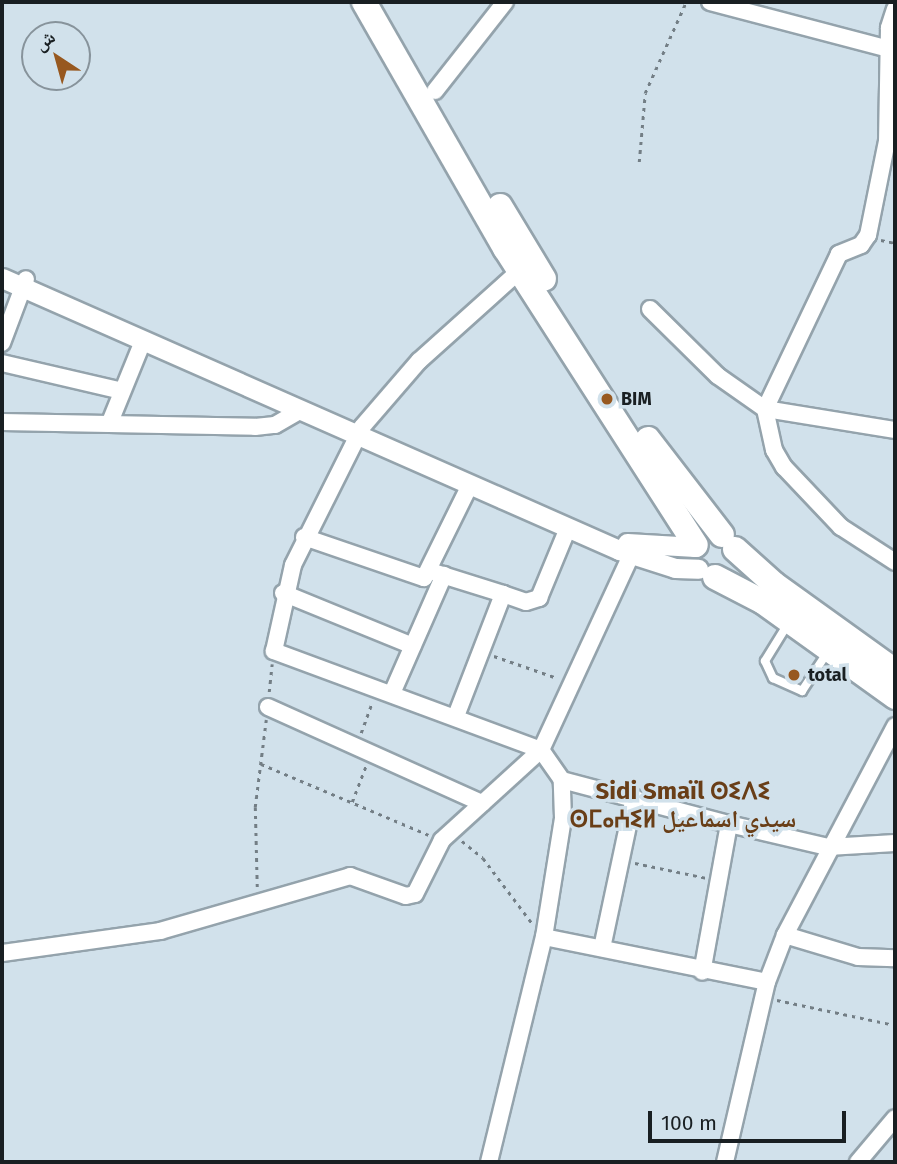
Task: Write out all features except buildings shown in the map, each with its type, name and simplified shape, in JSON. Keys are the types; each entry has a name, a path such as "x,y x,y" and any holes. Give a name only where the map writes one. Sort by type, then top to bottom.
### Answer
{"main road":[{"path":"364,2 526,265 701,559 895,696"},
{"path":"382,2 435,91 526,265 620,400 729,542 895,671"},
{"path":"701,559 705,536 729,542"},
{"path":"701,559 732,568 729,542"}],"street":[{"path":"435,91 505,2"},
{"path":"710,2 889,49"},
{"path":"895,9 889,49 887,141 868,236 839,254 765,410 784,467 841,527 895,562"},
{"path":"489,1162 544,937 563,818 562,780 541,750 386,688 274,650 283,593 304,537 360,431 418,360 526,265"},
{"path":"2,268 24,283 144,341 301,410 360,431 470,485 631,555 701,559"},
{"path":"2,278 24,283 360,431 613,538 701,559"},
{"path":"2,343 24,283"},
{"path":"650,309 718,376 765,410 895,430"},
{"path":"110,422 144,341"},
{"path":"2,363 122,391"},
{"path":"2,422 110,422 255,427 275,425 301,410"},
{"path":"386,688 413,646 470,485"},
{"path":"304,537 413,578 438,573 526,603 539,598 568,528"},
{"path":"2,953 160,931 259,900 350,876 411,896 442,841 541,750 631,555"},
{"path":"283,593 413,646"},
{"path":"456,716 503,594"},
{"path":"268,707 482,803"},
{"path":"725,1162 765,989 785,935 828,848 895,726"},
{"path":"562,780 828,848 895,843"},
{"path":"603,948 634,797"},
{"path":"702,972 729,824"},
{"path":"785,935 858,957 895,958"},
{"path":"544,937 603,948 765,989"},
{"path":"858,1162 895,1118"}],"lane":[{"path":"791,620 765,661 773,678 802,691 829,650"}],"path":[{"path":"639,162 645,93 687,2"},
{"path":"259,900 253,856 274,650"},
{"path":"481,651 572,683"},
{"path":"352,802 364,749 386,688"},
{"path":"261,764 442,841 461,840 483,858 544,937"},
{"path":"621,860 719,881"},
{"path":"765,989 895,1026"}],"place":[{"name":"BIM","path":"607,399"},
{"name":"total","path":"794,675"}],"district":[{"name":"Sidi Smaïl ⵙⵉⴷⵉ ⵙⵎⴰⵄⵉⵍ سيدي اسماعيل","path":"683,806"}]}
